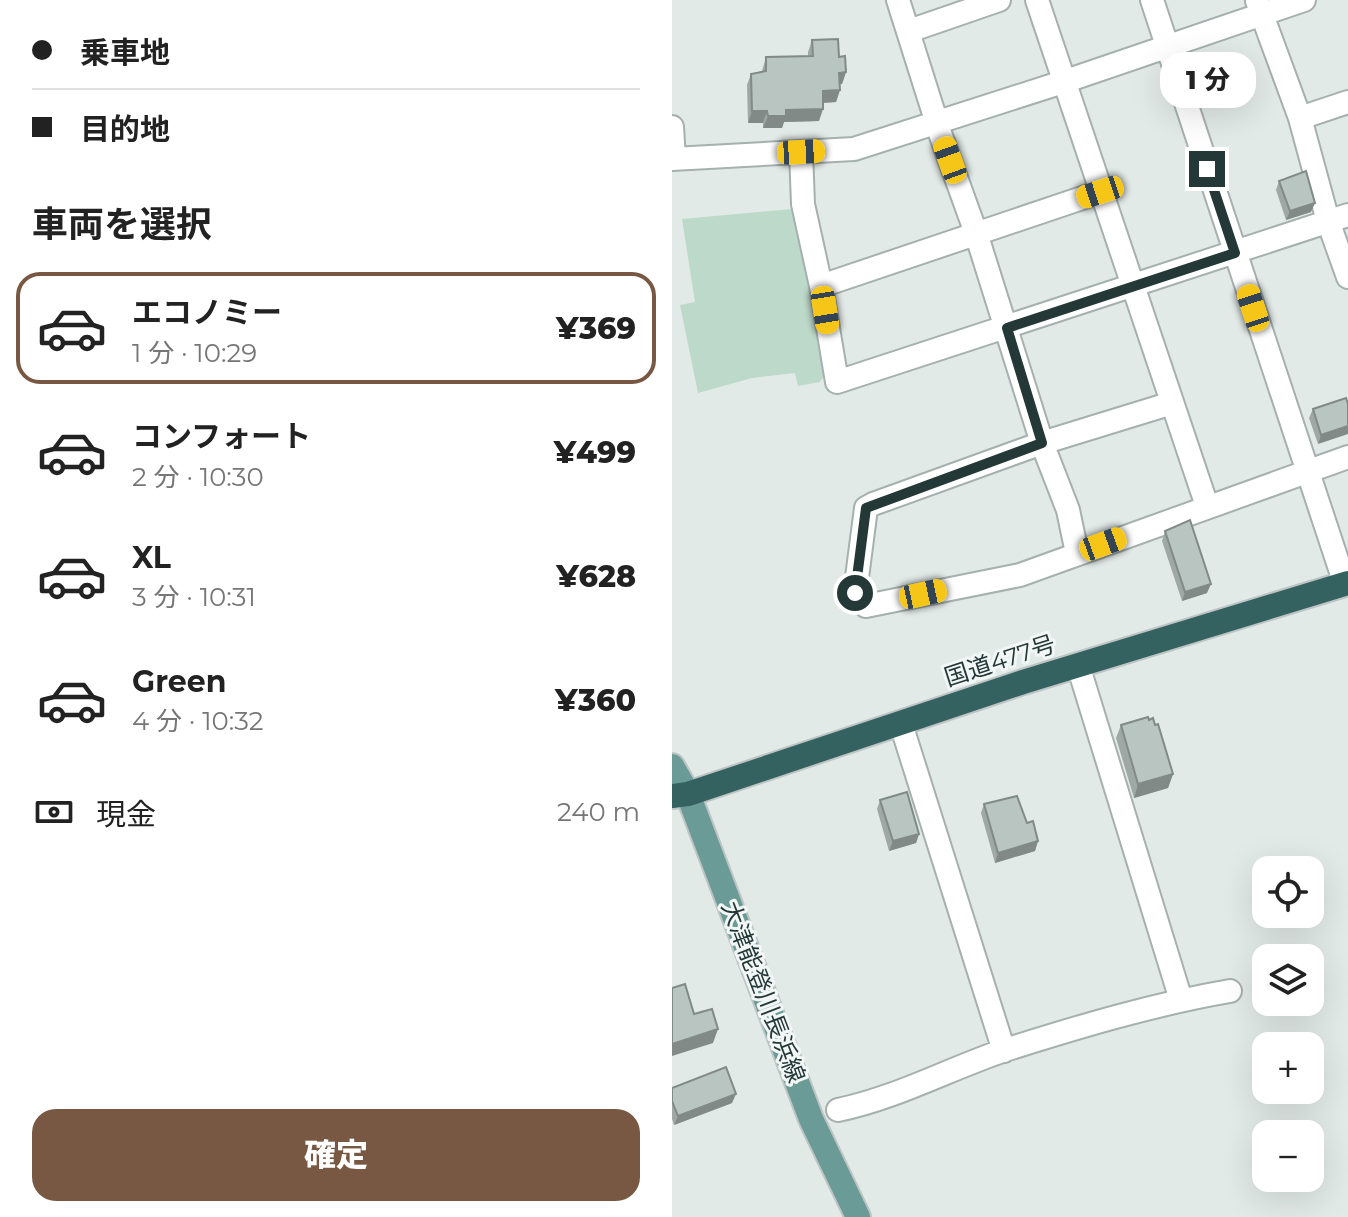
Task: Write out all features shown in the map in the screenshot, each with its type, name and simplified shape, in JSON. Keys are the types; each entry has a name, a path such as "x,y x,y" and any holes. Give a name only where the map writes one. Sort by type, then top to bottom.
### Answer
{"highway":[{"name":"国道477号","path":"680,795 1078,665 1346,584"}],"main road":[{"name":"大津能登川長浜線","path":"672,766 680,795 811,1119 858,1217"}],"street":[{"path":"898,0 1042,443 1068,510 1077,553"},
{"path":"909,31 999,0"},
{"path":"1037,0 1207,506"},
{"path":"1152,0 1346,584"},
{"path":"672,127 673,159 854,149 1066,81 1258,7 1304,0"},
{"path":"1258,7 1338,218 1348,277"},
{"path":"1300,118 1348,102"},
{"path":"801,152 803,204 837,382 1338,218"},
{"path":"821,286 1100,192"},
{"path":"1172,403 1042,443 866,508 855,593 866,606 1020,575 1348,457"},
{"path":"1078,665 1181,1000"},
{"path":"901,724 1004,1051"},
{"path":"838,1110 865,1104 1004,1051 1181,1000 1230,991"}],"green space":[{"path":"792,209 829,368 820,382 798,386 795,373 752,378 698,393 680,305 695,302 682,219"}],"building":[{"path":"838,39 839,57 845,56 846,72 839,73 840,90 823,91 823,109 786,110 786,116 768,116 767,111 752,111 751,74 766,71 766,57 813,56 812,40"},
{"path":"1306,171 1315,203 1290,211 1279,181"},
{"path":"1346,398 1348,426 1321,435 1313,409"},
{"path":"1190,520 1211,584 1185,592 1165,531"},
{"path":"1148,717 1149,720 1153,718 1155,725 1158,724 1173,774 1138,784 1121,725"},
{"path":"907,792 919,834 893,841 880,800"},
{"path":"1017,796 1027,823 1033,821 1038,841 998,853 984,804"},
{"path":"685,984 694,1014 712,1009 718,1029 672,1044 672,988"},
{"path":"726,1067 736,1094 678,1116 672,1101 672,1088"}],"route":[{"path":"855,593 866,508 1042,443 1007,328 1235,253 1207,169"}]}
